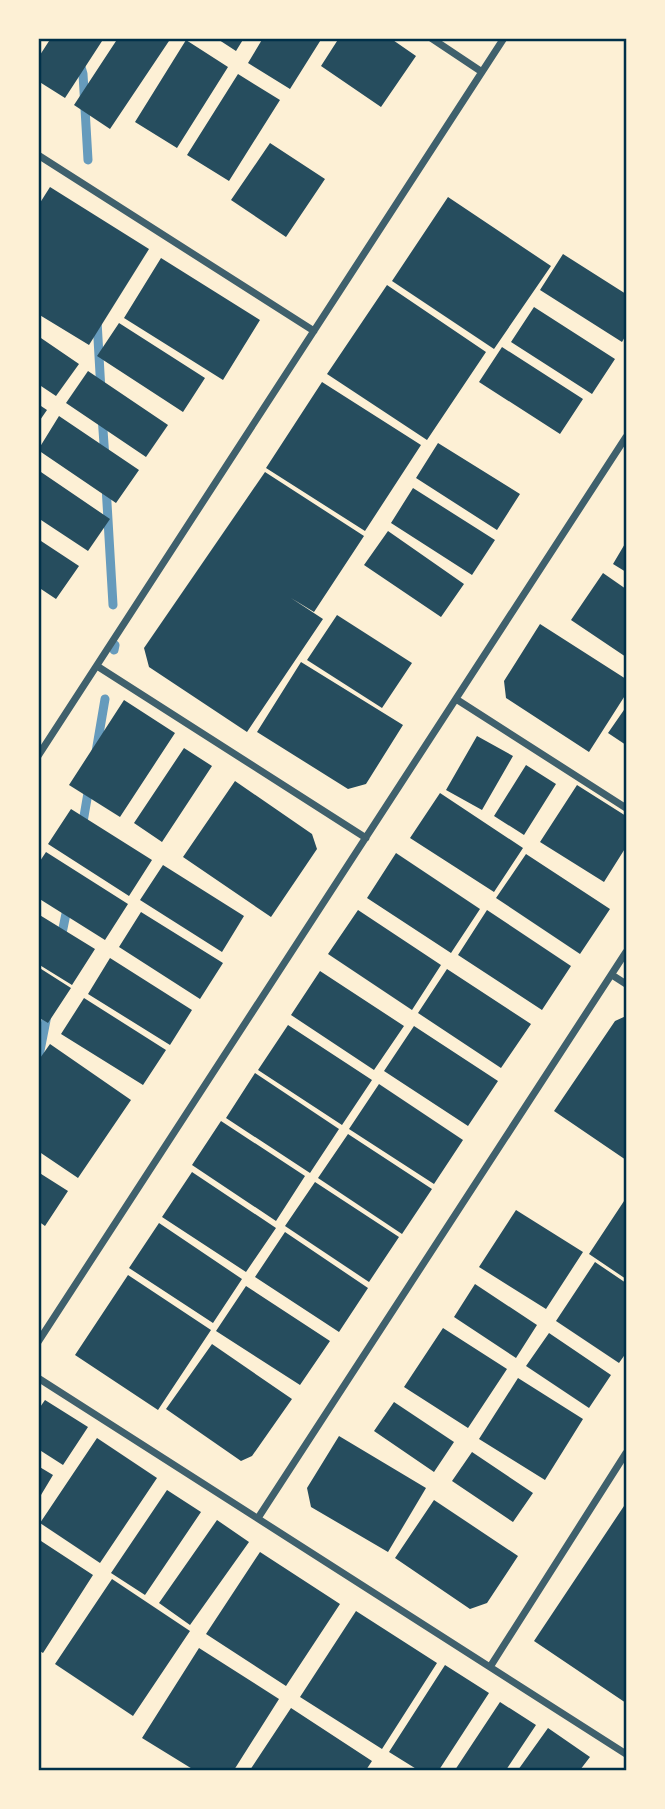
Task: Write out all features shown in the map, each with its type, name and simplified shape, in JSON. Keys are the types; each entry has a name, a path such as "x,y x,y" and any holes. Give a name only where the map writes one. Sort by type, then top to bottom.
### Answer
{"street":[{"path":"431,38 482,72"},
{"path":"38,756 504,38"},
{"path":"38,155 314,331"},
{"path":"38,1342 626,437"},
{"path":"97,666 366,838"},
{"path":"456,699 626,808"},
{"path":"258,1518 626,952"},
{"path":"612,975 626,984"},
{"path":"38,1377 626,1754"},
{"path":"490,1667 626,1453"}],"building":[{"path":"51,38 104,38 65,98 38,81 38,58"},
{"path":"118,38 171,38 110,129 74,105"},
{"path":"216,38 244,38 236,51"},
{"path":"263,38 322,38 290,89 248,63"},
{"path":"339,38 390,38 416,56 381,107 321,66"},
{"path":"186,40 228,67 177,148 135,122"},
{"path":"238,74 280,100 229,181 187,155"},
{"path":"270,143 325,179 286,237 231,200"},
{"path":"50,187 149,249 89,345 38,314 38,206"},
{"path":"448,197 551,266 494,349 392,281"},
{"path":"563,254 626,294 626,335 622,342 540,290"},
{"path":"161,258 260,320 223,380 124,318"},
{"path":"387,285 486,352 427,440 327,374"},
{"path":"534,307 615,359 592,394 511,342"},
{"path":"119,323 205,378 183,412 97,356"},
{"path":"38,336 79,364 56,396 38,384"},
{"path":"502,347 583,399 560,434 479,382"},
{"path":"88,371 168,425 146,457 66,403"},
{"path":"322,382 421,445 365,531 266,468"},
{"path":"38,404 47,410 38,423"},
{"path":"59,416 139,470 116,503 38,450"},
{"path":"438,443 520,494 497,530 416,478"},
{"path":"38,470 110,519 88,551 38,518"},
{"path":"265,472 364,536 314,612 291,598 323,619 247,732 149,667 144,648"},
{"path":"413,488 495,540 472,575 391,523"},
{"path":"388,531 464,584 441,617 364,565"},
{"path":"38,539 79,566 56,599 38,587"},
{"path":"626,542 626,572 613,564"},
{"path":"603,573 626,589 626,657 571,620"},
{"path":"337,615 412,663 382,708 307,660"},
{"path":"540,624 626,679 626,694 589,752 506,698 504,681"},
{"path":"301,662 403,725 366,784 348,789 257,732"},
{"path":"124,700 175,733 120,817 69,785"},
{"path":"626,707 626,745 608,733"},
{"path":"477,736 513,756 482,810 446,790"},
{"path":"184,748 212,766 162,842 134,823"},
{"path":"526,765 556,784 524,835 494,816"},
{"path":"235,781 312,834 317,849 271,917 183,857"},
{"path":"577,785 626,816 626,847 604,882 540,842"},
{"path":"440,793 523,848 494,892 410,838"},
{"path":"71,809 152,860 129,896 48,844"},
{"path":"46,852 128,904 105,940 38,898 38,864"},
{"path":"396,853 480,909 451,953 367,898"},
{"path":"526,854 610,909 580,954 496,898"},
{"path":"163,865 244,916 222,952 140,900"},
{"path":"358,910 441,965 412,1010 328,954"},
{"path":"487,910 571,966 542,1010 458,955"},
{"path":"141,912 223,963 200,999 119,947"},
{"path":"38,914 95,949 72,985 38,964"},
{"path":"110,958 192,1010 170,1045 88,994"},
{"path":"38,967 71,988 48,1023 38,1017"},
{"path":"447,969 531,1024 501,1068 418,1013"},
{"path":"320,971 404,1026 374,1070 291,1015"},
{"path":"84,998 166,1050 143,1085 61,1034"},
{"path":"626,1016 626,1160 554,1111 615,1021"},
{"path":"288,1025 372,1080 342,1125 258,1070"},
{"path":"414,1026 498,1081 468,1126 384,1071"},
{"path":"50,1044 131,1100 78,1178 38,1151 38,1061"},
{"path":"255,1073 339,1129 310,1173 226,1118"},
{"path":"379,1084 463,1140 434,1184 349,1129"},
{"path":"221,1121 305,1176 276,1221 192,1165"},
{"path":"348,1134 432,1189 402,1234 318,1178"},
{"path":"38,1172 68,1191 45,1226 38,1221"},
{"path":"192,1172 276,1228 246,1272 162,1217"},
{"path":"315,1182 399,1237 369,1282 285,1226"},
{"path":"626,1198 626,1279 589,1254"},
{"path":"516,1210 583,1252 546,1309 479,1267"},
{"path":"159,1223 242,1279 213,1323 129,1268"},
{"path":"285,1232 368,1288 339,1332 255,1277"},
{"path":"595,1262 626,1283 626,1353 619,1363 556,1321"},
{"path":"128,1275 211,1330 158,1410 75,1355"},
{"path":"475,1284 537,1325 516,1358 454,1317"},
{"path":"246,1286 330,1341 300,1385 216,1331"},
{"path":"443,1328 507,1369 468,1428 404,1387"},
{"path":"549,1333 611,1375 589,1408 526,1366"},
{"path":"212,1344 292,1399 252,1456 241,1461 166,1409"},
{"path":"518,1378 583,1419 545,1480 479,1439"},
{"path":"45,1400 88,1427 63,1465 38,1449 38,1410"},
{"path":"394,1402 454,1442 434,1472 374,1431"},
{"path":"339,1436 426,1488 388,1552 311,1507 307,1488"},
{"path":"97,1438 157,1478 100,1563 40,1523"},
{"path":"472,1452 533,1493 513,1522 452,1481"},
{"path":"38,1466 53,1475 38,1500"},
{"path":"167,1490 201,1512 145,1595 111,1573"},
{"path":"434,1500 518,1556 487,1603 470,1609 395,1558"},
{"path":"626,1503 626,1703 534,1641"},
{"path":"217,1520 249,1542 190,1625 159,1603"},
{"path":"38,1539 93,1575 43,1653 38,1650"},
{"path":"260,1552 340,1604 286,1686 206,1634"},
{"path":"112,1579 190,1631 133,1716 55,1664"},
{"path":"356,1611 437,1663 382,1749 300,1697"},
{"path":"199,1648 279,1699 234,1770 194,1770 142,1738"},
{"path":"445,1665 489,1693 439,1770 418,1770 389,1752"},
{"path":"500,1702 536,1725 506,1770 455,1770"},
{"path":"291,1708 372,1761 366,1770 250,1770"},
{"path":"548,1728 590,1757 580,1770 518,1770"}],"waterway":[{"path":"79,60 83,74 88,160"},
{"path":"97,321 101,391"},
{"path":"102,416 105,458"},
{"path":"106,486 113,605"},
{"path":"114,650 115,645"},
{"path":"96,752 105,699"},
{"path":"82,828 89,787"},
{"path":"61,938 68,904"},
{"path":"38,1061 48,1010"}]}
